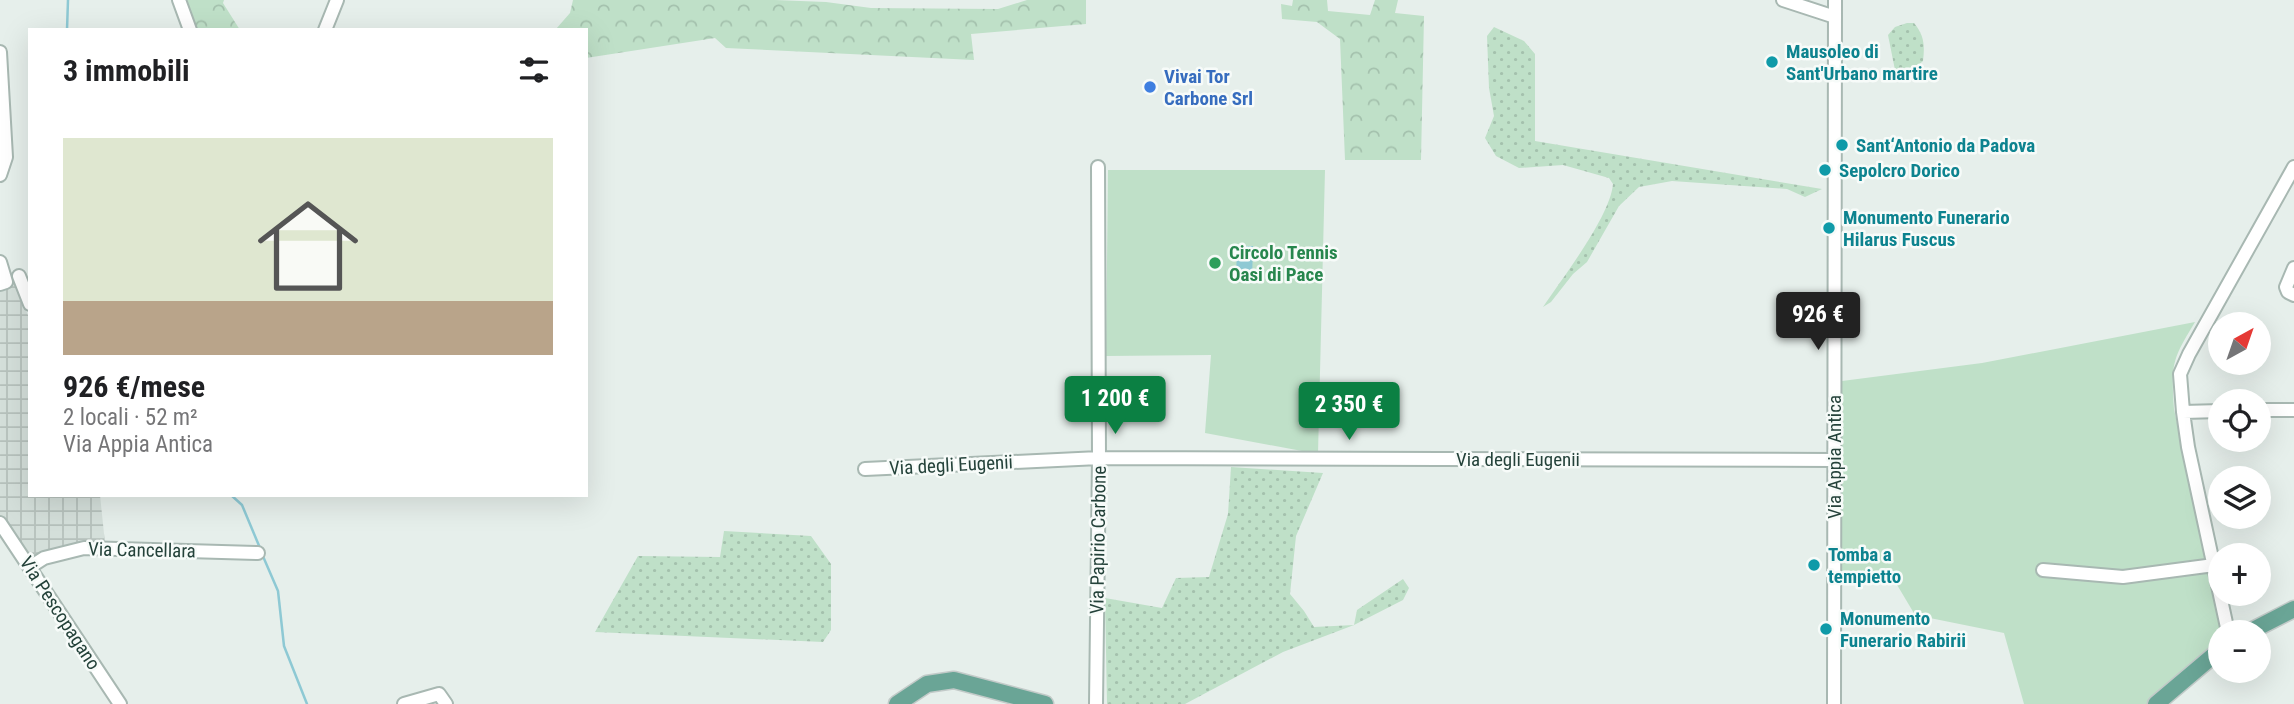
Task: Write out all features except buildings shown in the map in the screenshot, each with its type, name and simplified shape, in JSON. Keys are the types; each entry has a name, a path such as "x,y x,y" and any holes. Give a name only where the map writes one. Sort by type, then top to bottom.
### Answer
{"main road":[{"path":"2271,621 2294,609"},
{"path":"2156,704 2208,660"},
{"path":"897,704 927,684 951,680 967,681 1045,704"}],"street":[{"path":"178,0 189,28"},
{"path":"326,28 337,0"},
{"path":"1783,0 1835,17"},
{"name":"Via Appia Antica","path":"1834,704 1835,0"},
{"path":"0,52 6,157 0,175"},
{"name":"Via Papirio Carbone","path":"1096,704 1098,167"},
{"path":"2209,543 2188,447 2180,374 2294,167"},
{"path":"0,262 3,283 24,274 28,294"},
{"path":"2294,268 2286,287 2288,292 2294,295"},
{"path":"2271,410 2294,410"},
{"path":"2183,412 2208,411"},
{"name":"Via degli Eugenii","path":"865,469 1099,458 1835,460"},
{"name":"Via Pescopagano","path":"0,523 120,704"},
{"name":"Via Cancellara","path":"30,567 44,558 85,548 258,552"},
{"path":"2042,570 2123,577 2208,566"},
{"path":"404,704 439,694 446,704"}],"shaded area":[{"path":"15,284 28,315 28,497 100,497 105,543 72,545 31,558 0,515 0,290"}],"green space":[{"path":"176,0 224,0 223,3 239,28 189,28"},
{"path":"573,0 775,0 826,2 871,8 998,9 1027,0 1086,0 1086,24 971,34 974,60 726,48 715,38 588,58 588,28 557,28 570,13"},
{"path":"1293,0 1327,0 1328,11 1370,15 1375,0 1398,0 1395,13 1424,16 1421,160 1345,160 1340,39 1317,22 1282,19 1281,4 1292,6"},
{"path":"1914,23 1920,32 1924,55 1923,61 1904,75 1895,70 1888,35 1895,27"},
{"path":"1494,27 1524,41 1535,54 1535,141 1822,189 1805,197 1787,189 1672,181 1639,187 1619,206 1587,262 1573,274 1551,302 1543,307 1595,230 1610,198 1613,184 1609,178 1563,165 1519,168 1496,156 1485,138 1494,116 1489,88 1487,36"},
{"name":"Circolo Tennis Oasi di Pace","path":"1108,170 1325,170 1318,454 1205,433 1211,355 1106,356"},
{"path":"2195,322 2177,354 2173,372 2174,409 2208,570 2208,606 2216,606 2218,620 2208,620 2208,654 2151,704 2024,704 2004,633 1915,615 1887,568 1840,580 1842,381 1982,363"},
{"path":"1231,467 1323,473 1296,536 1290,594 1314,627 1354,625 1283,652 1185,704 1107,704 1105,598 1162,608 1176,578 1209,577 1228,514"},
{"path":"724,531 811,536 831,564 831,630 823,642 595,632 638,556 720,557"},
{"path":"1403,579 1409,588 1403,600 1354,625 1357,610"}],"water":[{"path":"1237,246 1253,246 1252,278 1236,278"}],"waterway":[{"path":"67,28 68,0"},
{"path":"233,497 242,505 260,548"},
{"path":"262,554 278,591 284,646 307,704"}],"place":[{"name":"Mausoleo di Sant'Urbano martire","path":"1772,62"},
{"name":"Vivai Tor Carbone Srl","path":"1150,87"},
{"name":"Sant‘Antonio da Padova","path":"1842,145"},
{"name":"Sepolcro Dorico","path":"1825,170"},
{"name":"Monumento Funerario Hilarus Fuscus","path":"1829,228"},
{"name":"Circolo Tennis Oasi di Pace","path":"1215,263"},
{"name":"Tomba a tempietto","path":"1814,565"},
{"name":"Monumento Funerario Rabirii","path":"1826,629"}]}
